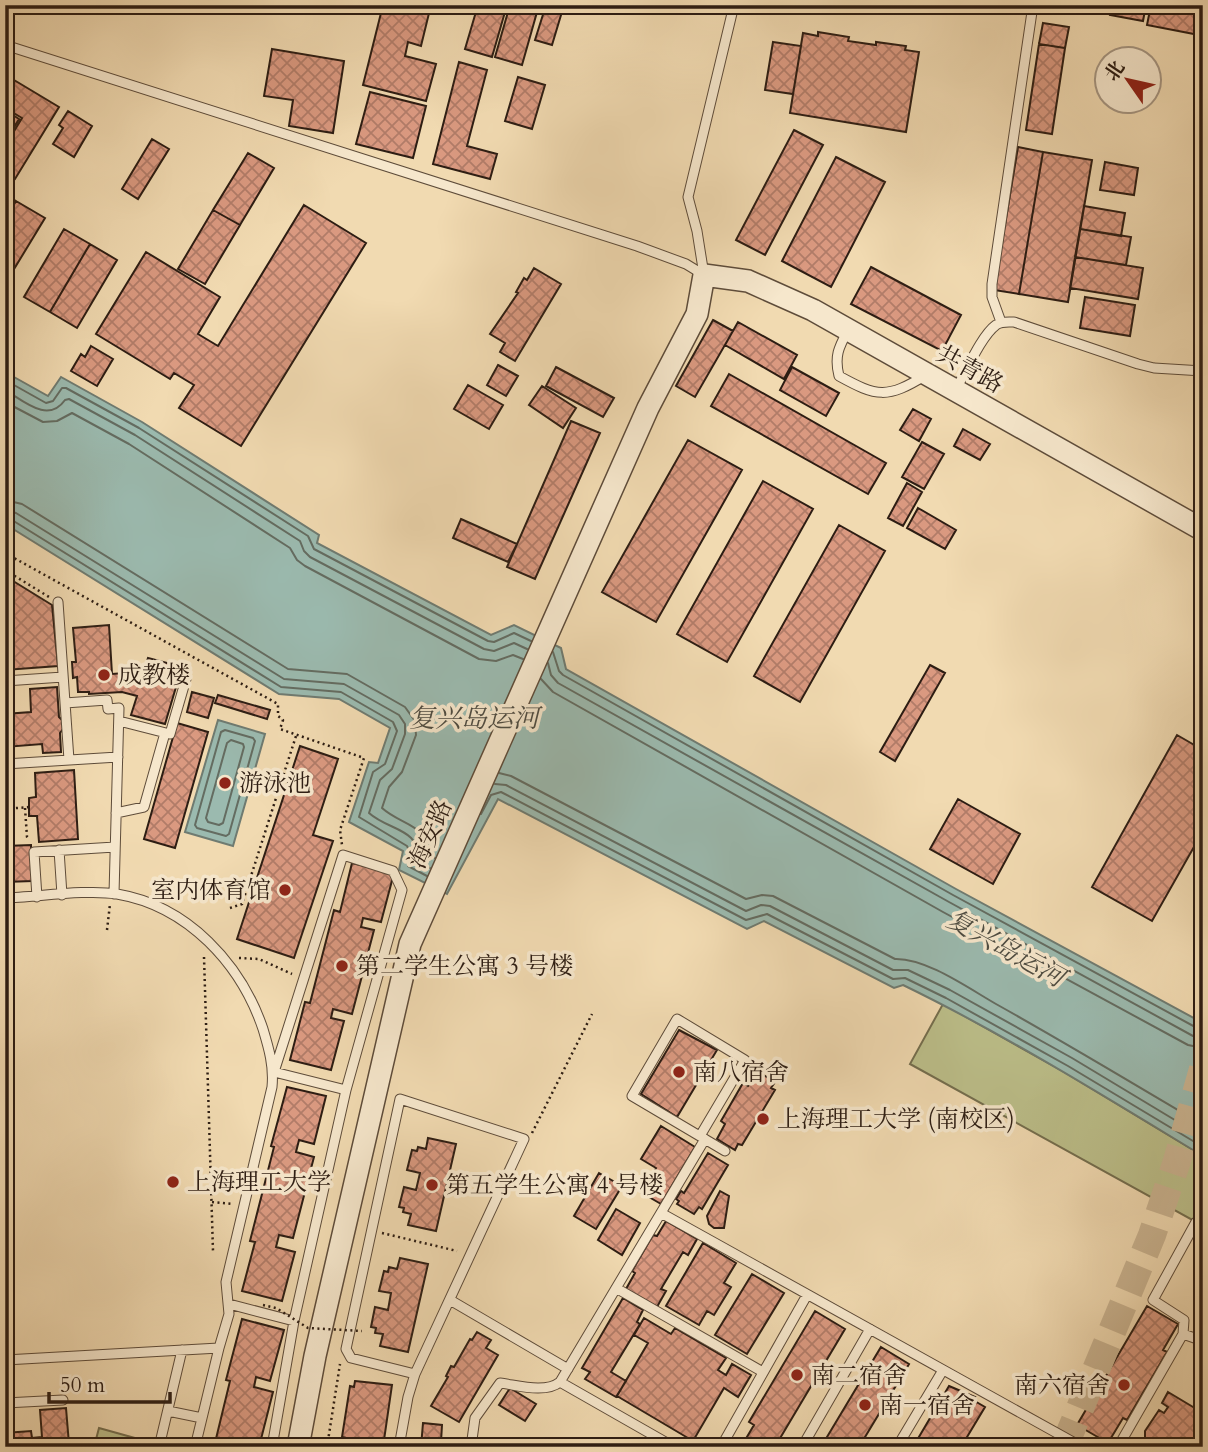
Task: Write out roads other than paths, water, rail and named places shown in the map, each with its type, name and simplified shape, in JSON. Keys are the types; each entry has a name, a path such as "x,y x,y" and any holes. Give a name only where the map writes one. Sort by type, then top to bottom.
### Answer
{"street":[{"name":"共青路","path":"704,275 748,281 849,329 1203,530"},
{"name":"海安路","path":"298,1447 314,1356 404,966 415,931 648,408 697,314 704,275"}],"lane":[{"path":"704,275 698,231 688,197 734,5"},
{"path":"1001,322 992,297 992,284 1033,5"},
{"path":"5,45 637,246 686,264 704,275"},
{"path":"955,391 984,340 995,325 1001,322 1014,322 1154,368 1203,371"},
{"path":"849,329 837,351 839,376 866,391 878,393 905,388 926,374"},
{"path":"58,602 69,760"},
{"path":"5,681 63,677"},
{"path":"119,720 170,734 186,679"},
{"path":"65,703 107,701 108,709 119,708 113,894"},
{"path":"116,813 145,807 165,733"},
{"path":"5,764 118,757"},
{"path":"37,897 34,852 116,847"},
{"path":"59,850 62,895"},
{"path":"195,1447 226,1328 229,1304 226,1282 274,1072 343,855 393,870 402,890 346,1090 294,1321 271,1447"},
{"path":"5,898 113,894 163,911 203,937 225,959 251,999 267,1042 274,1072"},
{"path":"471,1447 475,1418 500,1383 550,1387 560,1382 661,1213 702,1138 745,1060 677,1019 632,1096 702,1138 725,1151"},
{"path":"274,1072 346,1090"},
{"path":"399,1447 415,1374 524,1139 400,1099 347,1353 351,1358 415,1374"},
{"path":"661,1213 1082,1447"},
{"path":"1118,1447 1183,1334 1184,1320 1153,1300 1196,1222"},
{"path":"616,1288 763,1372"},
{"path":"721,1447 807,1295"},
{"path":"450,1300 568,1369"},
{"path":"229,1304 259,1308 294,1321"},
{"path":"802,1447 870,1329"},
{"path":"1183,1334 1203,1341"},
{"path":"5,1360 219,1348"},
{"path":"159,1447 182,1350"},
{"path":"897,1447 943,1370"},
{"path":"560,1382 674,1447"},
{"path":"5,1404 63,1400"},
{"path":"168,1411 202,1418"}],"water":[{"name":"复兴岛运河","path":"5,372 48,396 61,377 142,422 319,535 317,543 491,635 514,625 561,648 566,669 956,889 1203,1023 1203,1156 1054,1067 941,1004 903,985 894,988 764,921 747,929 498,799 447,894 399,870 403,851 349,822 369,762 378,763 390,728 339,699 279,694 5,524"},
{"name":"游泳池","path":"218,720 265,734 233,846 185,832"}],"tunnel":[{"path":"1064,1447 1152,1235 1177,1161 1203,1069"}],"place":[{"name":"成教楼","path":"104,675"},
{"name":"游泳池","path":"225,783"},
{"name":"室内体育馆","path":"285,890"},
{"name":"第二学生公寓 3 号楼","path":"342,966"},
{"name":"南八宿舍","path":"679,1072"},
{"name":"上海理工大学 (南校区)","path":"763,1119"},
{"name":"上海理工大学","path":"173,1182"},
{"name":"第五学生公寓 4 号楼","path":"432,1185"},
{"name":"南二宿舍","path":"797,1375"},
{"name":"南六宿舍","path":"1124,1385"},
{"name":"南一宿舍","path":"865,1405"}]}
